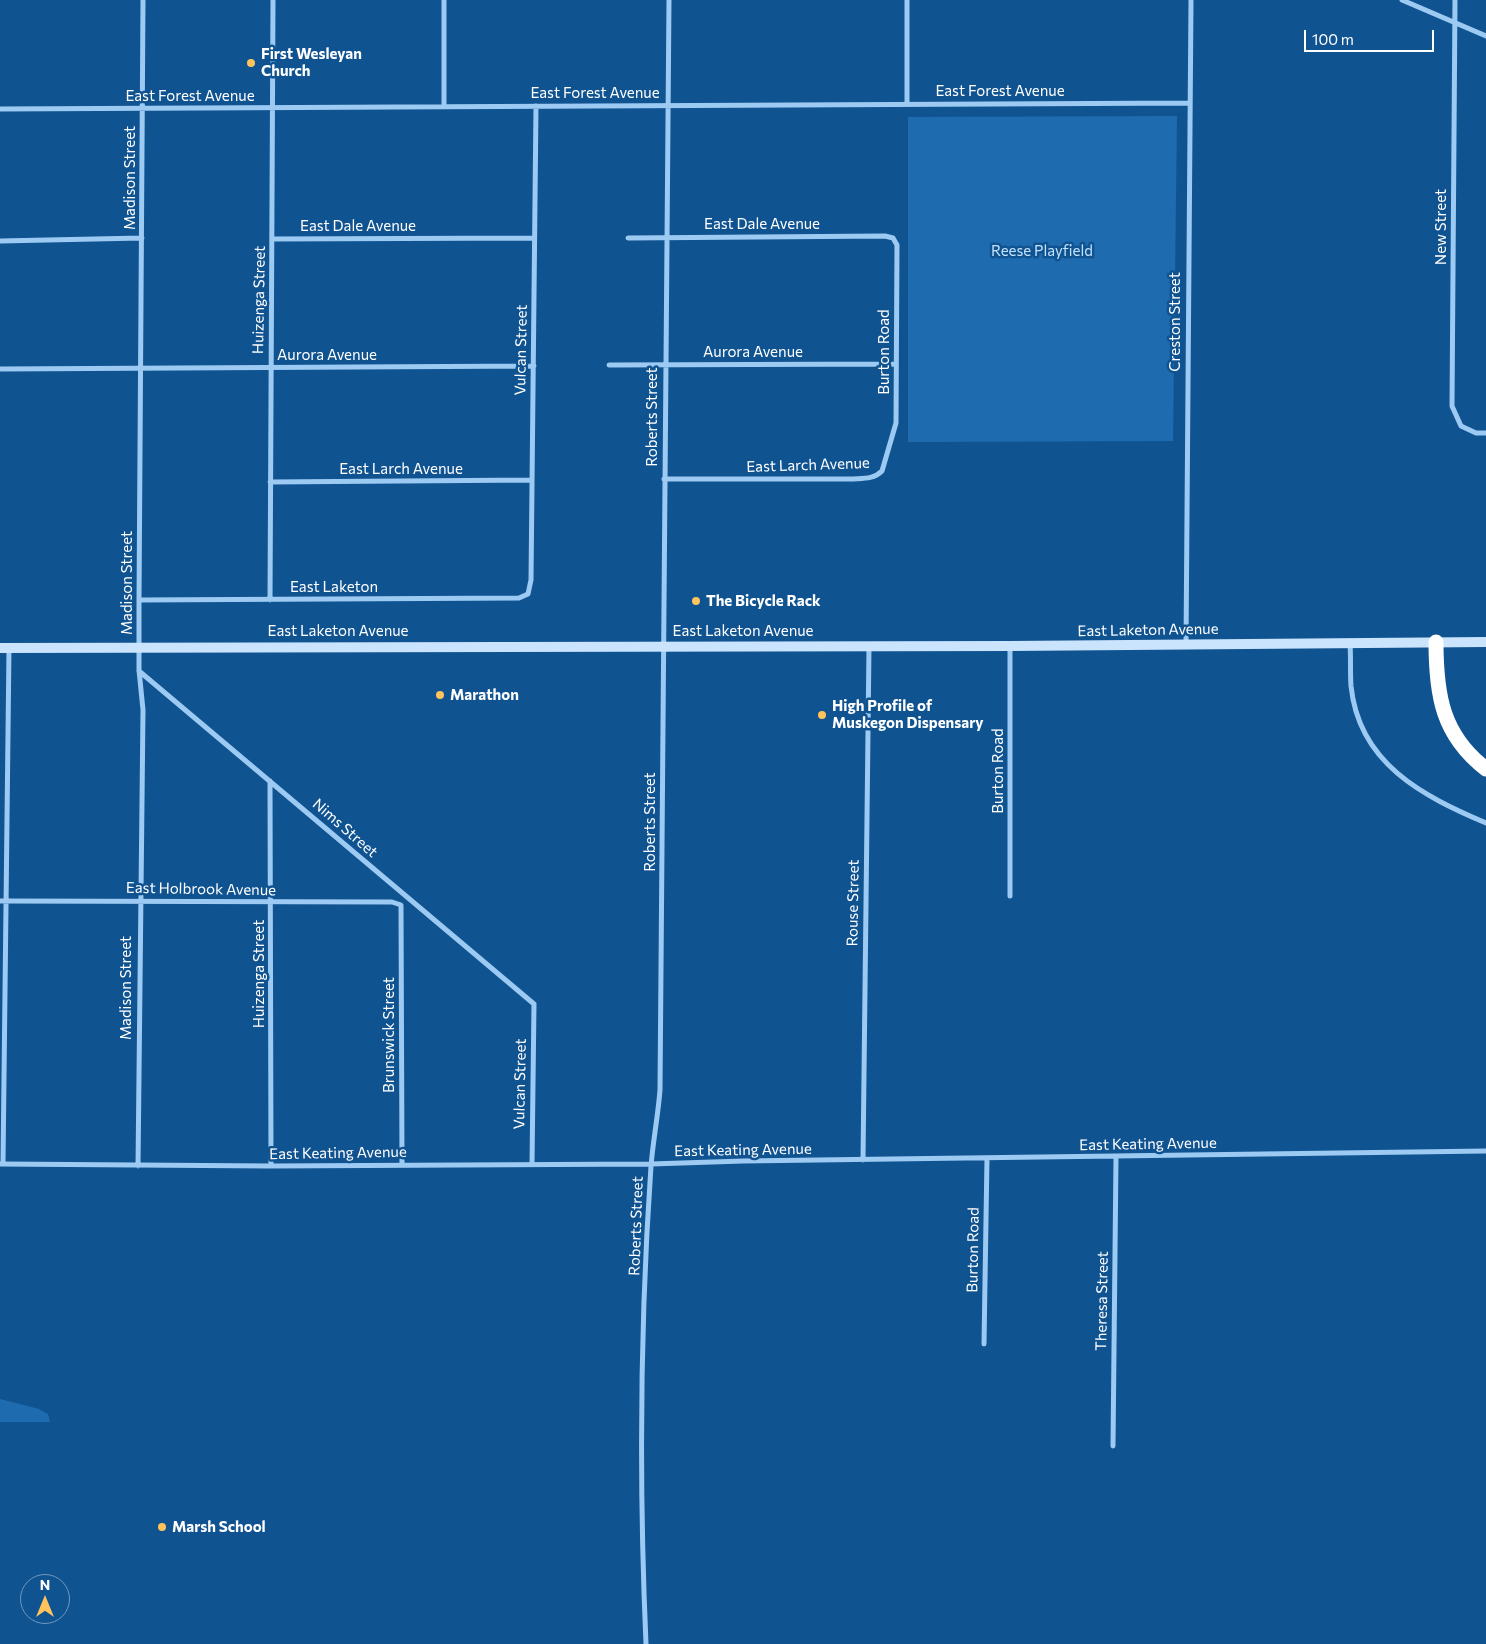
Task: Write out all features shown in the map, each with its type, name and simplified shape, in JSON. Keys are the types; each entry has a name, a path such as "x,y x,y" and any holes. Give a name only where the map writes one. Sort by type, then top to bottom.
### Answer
{"highway":[{"path":"1436,642 1445,696 1451,715 1460,732 1486,757"},
{"path":"1436,642 1436,681 1445,714 1466,752 1486,769"}],"main road":[{"name":"East Laketon Avenue","path":"4,648 1010,646 1486,642"}],"street":[{"name":"Madison Street","path":"138,1166 139,900 143,710 139,670 139,600 143,0"},
{"name":"Huizenga Street","path":"270,600 273,0"},
{"path":"444,0 444,107"},
{"name":"Roberts Street","path":"646,1644 642,1561 642,1419 651,1164 660,1090 669,0"},
{"path":"907,0 907,104"},
{"name":"Creston Street","path":"1186,644 1191,0"},
{"path":"1402,0 1486,36"},
{"name":"New Street","path":"1455,0 1452,406 1461,426 1476,433 1486,433"},
{"name":"East Forest Avenue","path":"0,109 1190,102"},
{"name":"Vulcan Street","path":"528,594 531,586 536,106"},
{"name":"East Dale Avenue","path":"628,238 885,236 895,241"},
{"path":"0,242 142,238"},
{"name":"East Dale Avenue","path":"272,239 534,238"},
{"name":"Burton Road","path":"884,462 896,423 897,250 895,241"},
{"name":"Aurora Avenue","path":"609,365 896,364"},
{"name":"Aurora Avenue","path":"0,369 534,366"},
{"name":"East Larch Avenue","path":"664,479 871,478 882,471 884,462"},
{"name":"East Larch Avenue","path":"270,482 532,480"},
{"name":"East Laketon","path":"139,600 519,598 528,594"},
{"path":"1350,644 1351,686 1354,703 1371,742 1381,756 1418,790 1486,823"},
{"name":"Rouse Street","path":"862,1160 869,646"},
{"name":"Burton Road","path":"1010,646 1010,896"},
{"path":"1,1164 7,901 4,648"},
{"name":"Nims Street","path":"139,670 534,1004"},
{"name":"Huizenga Street","path":"270,781 271,1166"},
{"name":"East Holbrook Avenue","path":"0,901 392,902 401,905"},
{"name":"Brunswick Street","path":"401,905 402,1165"},
{"name":"Vulcan Street","path":"532,1164 534,1004"},
{"name":"East Keating Avenue","path":"1,1164 138,1166 651,1164 1486,1151"},
{"name":"Theresa Street","path":"1112,1446 1116,1157"},
{"name":"Burton Road","path":"984,1344 987,1158"}],"green space":[{"name":"Reese Playfield","path":"1177,116 1173,441 908,442 908,117"},
{"path":"0,1399 39,1409 48,1414 50,1422 0,1422"}],"place":[{"name":"First Wesleyan Church","path":"251,63"},
{"name":"The Bicycle Rack","path":"696,601"},
{"name":"Marathon","path":"440,695"},
{"name":"High Profile of Muskegon Dispensary","path":"822,715"},
{"name":"Marsh School","path":"162,1527"}]}
